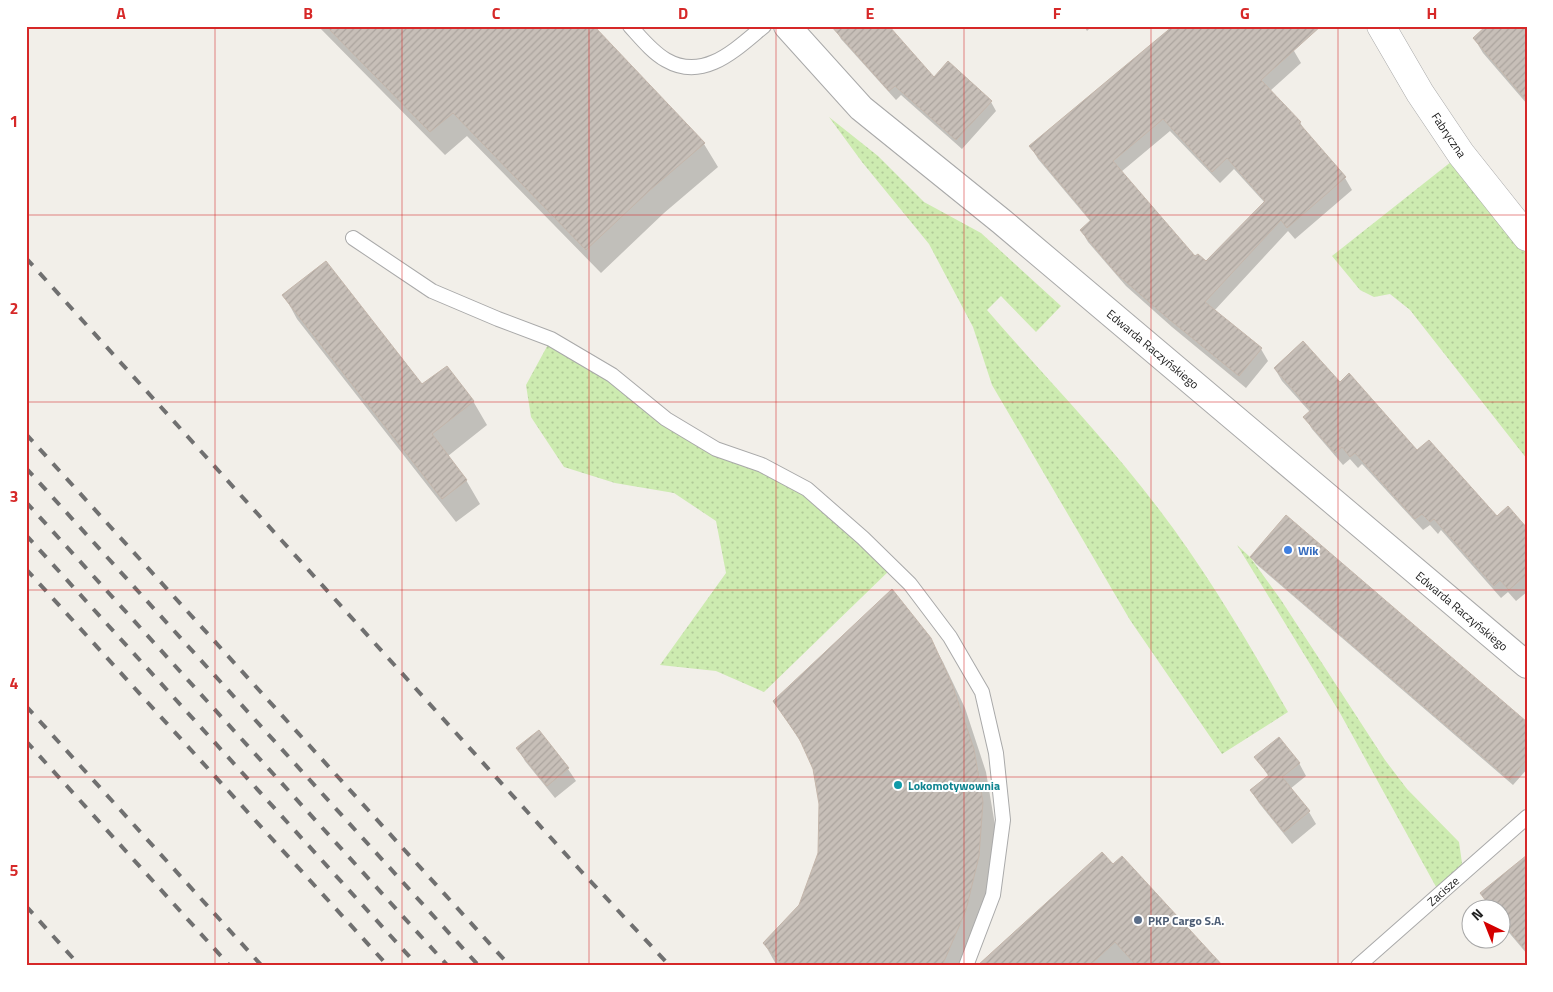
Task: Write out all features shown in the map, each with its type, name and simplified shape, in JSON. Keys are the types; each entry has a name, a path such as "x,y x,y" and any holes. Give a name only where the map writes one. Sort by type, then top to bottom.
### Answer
{"street":[{"name":"Edwarda Raczyńskiego","path":"787,26 861,108 1001,221 1527,665"},
{"name":"Fabryczna","path":"1381,26 1420,93 1461,154 1527,237"}],"lane":[{"path":"630,26 653,51 667,61 683,66 701,67 718,62 764,26"},
{"path":"352,238 432,291 551,339 612,375 666,419 716,449 762,465 807,489 863,538 910,584 950,637 982,692 996,753 1003,820 993,895 966,966"},
{"name":"Zacisze","path":"1358,966 1527,816"}],"green space":[{"path":"829,117 878,156 924,202 981,233 1061,306 1036,332 1001,296 987,310 1096,432 1138,482 1176,532 1210,582 1288,712 1222,754 1130,620 992,385 973,327 929,244 862,162"},
{"path":"1461,154 1527,237 1527,459 1410,310 1390,294 1374,297 1360,290 1332,256"},
{"path":"551,339 666,419 807,489 893,567 764,692 716,671 660,665 726,573 716,521 674,493 615,483 564,467 531,417 526,385"},
{"path":"1237,545 1250,557 1281,600 1385,760 1407,789 1459,842 1462,863 1454,881 1440,894 1340,713"}],"building":[{"path":"326,26 594,26 705,143 650,190 586,250 453,113 430,132"},
{"path":"831,26 889,26 934,77 948,61 992,101 956,140 895,86 889,91"},
{"path":"1173,26 1321,26 1261,80 1301,122 1299,123 1346,177 1287,228 1281,220 1205,302 1262,348 1239,376 1117,274 1080,230 1091,220 1029,146","holes":["1163,119 1212,172 1227,158 1265,201 1206,261 1198,254 1195,256 1113,161"]},
{"path":"1486,26 1527,26 1527,101 1473,38"},
{"path":"326,261 422,384 447,366 474,401 432,434 467,480 442,499 282,295"},
{"path":"1303,341 1340,382 1349,373 1417,450 1429,440 1497,516 1508,506 1527,528 1527,574 1509,590 1500,580 1494,586 1434,519 1430,522 1422,514 1415,519 1355,453 1350,457 1342,447 1335,453 1303,417 1311,410 1274,368"},
{"path":"1286,515 1527,722 1527,759 1510,780 1250,557"},
{"name":"Lokomotywownia","path":"892,589 931,638 952,684 974,749 983,802 979,856 966,910 942,966 783,966 763,943 799,905 818,853 819,804 813,769 799,738 773,701"},
{"path":"539,730 569,768 547,786 516,748"},
{"path":"1279,737 1300,763 1282,777 1310,811 1284,832 1250,790 1269,775 1254,757"},
{"path":"1102,852 1113,864 1122,856 1223,966 1137,966 1115,942 1089,966 977,966"},
{"path":"1527,855 1527,952 1510,931 1510,900 1485,900 1480,893"}],"railway":[{"path":"26,258 580,870 670,966"},
{"path":"26,434 510,966"},
{"path":"26,468 479,966"},
{"path":"26,502 448,966"},
{"path":"26,535 418,966"},
{"path":"26,569 388,966"},
{"path":"26,706 262,966"},
{"path":"26,741 230,966"},
{"path":"26,906 80,966"}],"place":[{"name":"Wik","path":"1288,550"},
{"name":"Lokomotywownia","path":"898,785"},
{"name":"PKP Cargo S.A.","path":"1138,920"}]}
